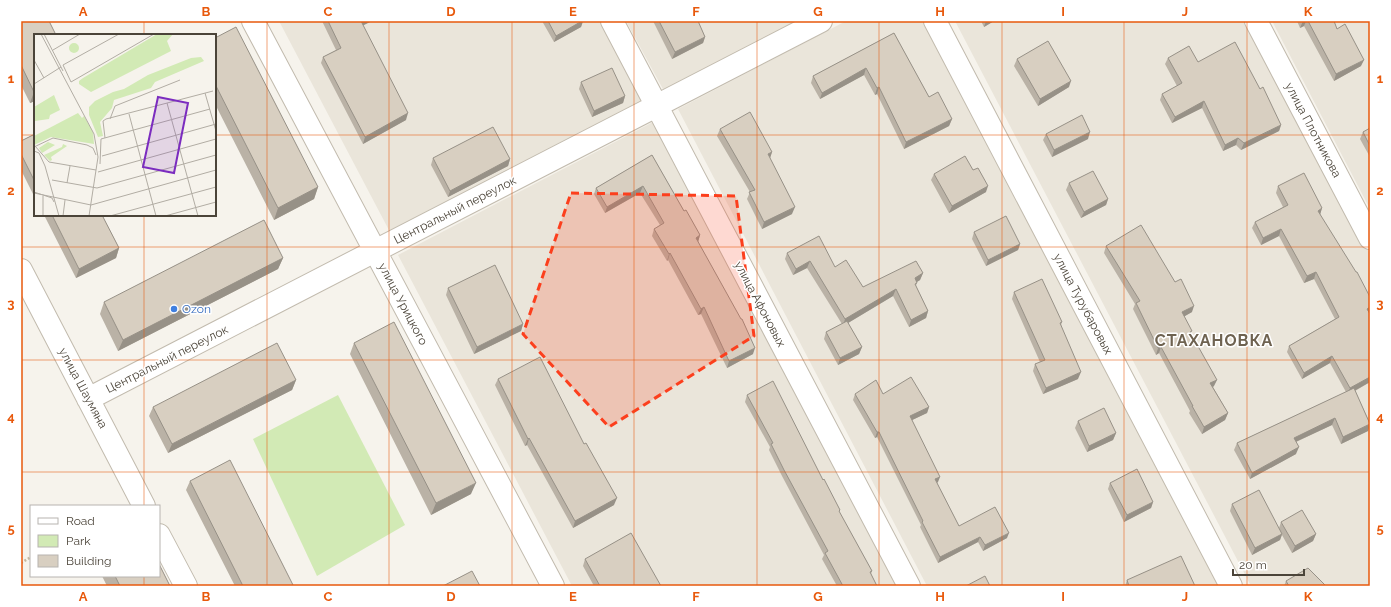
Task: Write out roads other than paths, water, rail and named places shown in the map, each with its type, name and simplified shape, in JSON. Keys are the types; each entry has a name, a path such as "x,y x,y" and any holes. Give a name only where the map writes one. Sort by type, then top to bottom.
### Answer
{"street":[{"name":"улица Урицкого","path":"253,21 553,586"},
{"name":"улица Афоновых","path":"612,21 909,586"},
{"name":"Центральный переулок","path":"88,399 821,21"},
{"name":"улица Турубаровых","path":"935,21 1231,586"},
{"name":"улица Плотникова","path":"1256,21 1370,238"},
{"name":"улица Шаумяна","path":"21,270 143,505"},
{"path":"160,537 186,586"}],"place":[{"name":"Ozon","path":"174,309"}],"district":[{"name":"СТАХАНОВКА","path":"1214,340"}]}
